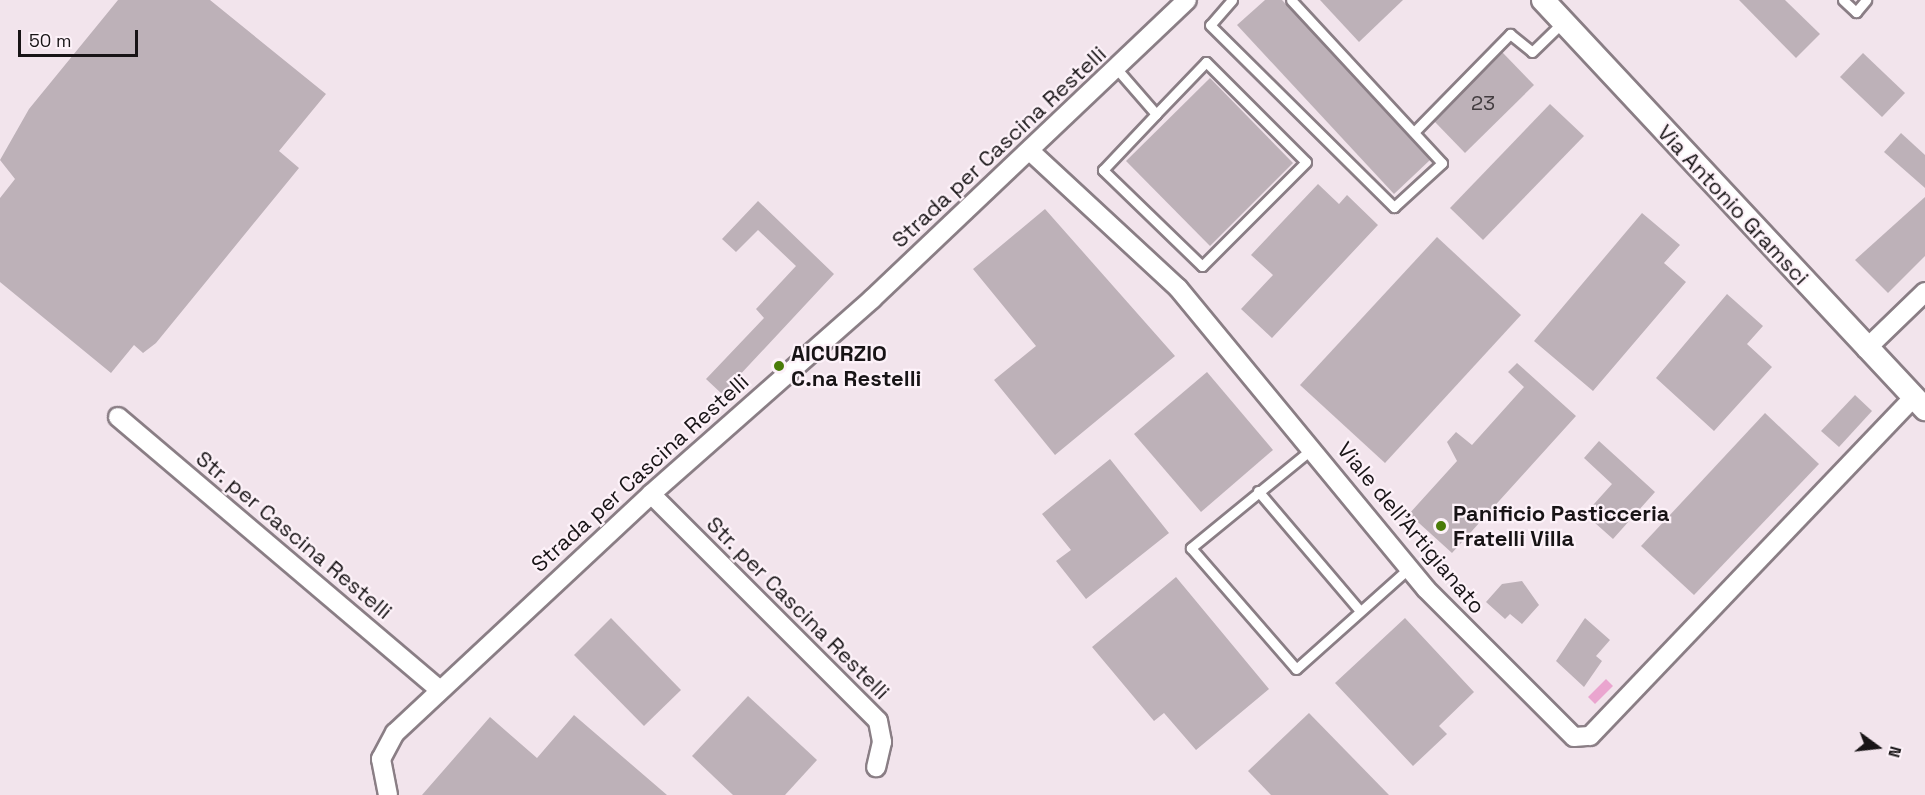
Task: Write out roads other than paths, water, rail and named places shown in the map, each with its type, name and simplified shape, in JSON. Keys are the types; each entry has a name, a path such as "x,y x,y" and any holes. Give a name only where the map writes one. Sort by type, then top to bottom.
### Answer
{"street":[{"name":"Via Antonio Gramsci","path":"1543,0 1866,350 1919,403"},
{"name":"Strada per Cascina Restelli","path":"388,795 380,768 386,745 440,690 651,494 1030,151 1183,4"},
{"name":"Viale dell'Artigianato","path":"1030,151 1178,288 1453,619 1574,737 1590,736 1919,403"},
{"path":"1866,350 1925,292"},
{"name":"Str. per Cascina Restelli","path":"118,417 440,690"},
{"name":"Str. per Cascina Restelli","path":"651,494 878,721 882,742 876,767"}],"lane":[{"path":"1232,0 1210,25 1394,207 1442,164 1415,131 1292,0"},
{"path":"1843,0 1856,12 1866,0"},
{"path":"1415,131 1510,34 1532,52 1563,21"},
{"path":"1206,62 1306,162 1202,266 1103,170 1156,114 1206,62"},
{"path":"1116,68 1156,114"},
{"path":"1313,448 1191,548 1296,669 1410,567"},
{"path":"1258,491 1360,611"}],"place":[{"name":"AICURZIO C.na Restelli","path":"779,366"},
{"name":"Panificio Pasticceria Fratelli Villa","path":"1441,526"}]}
